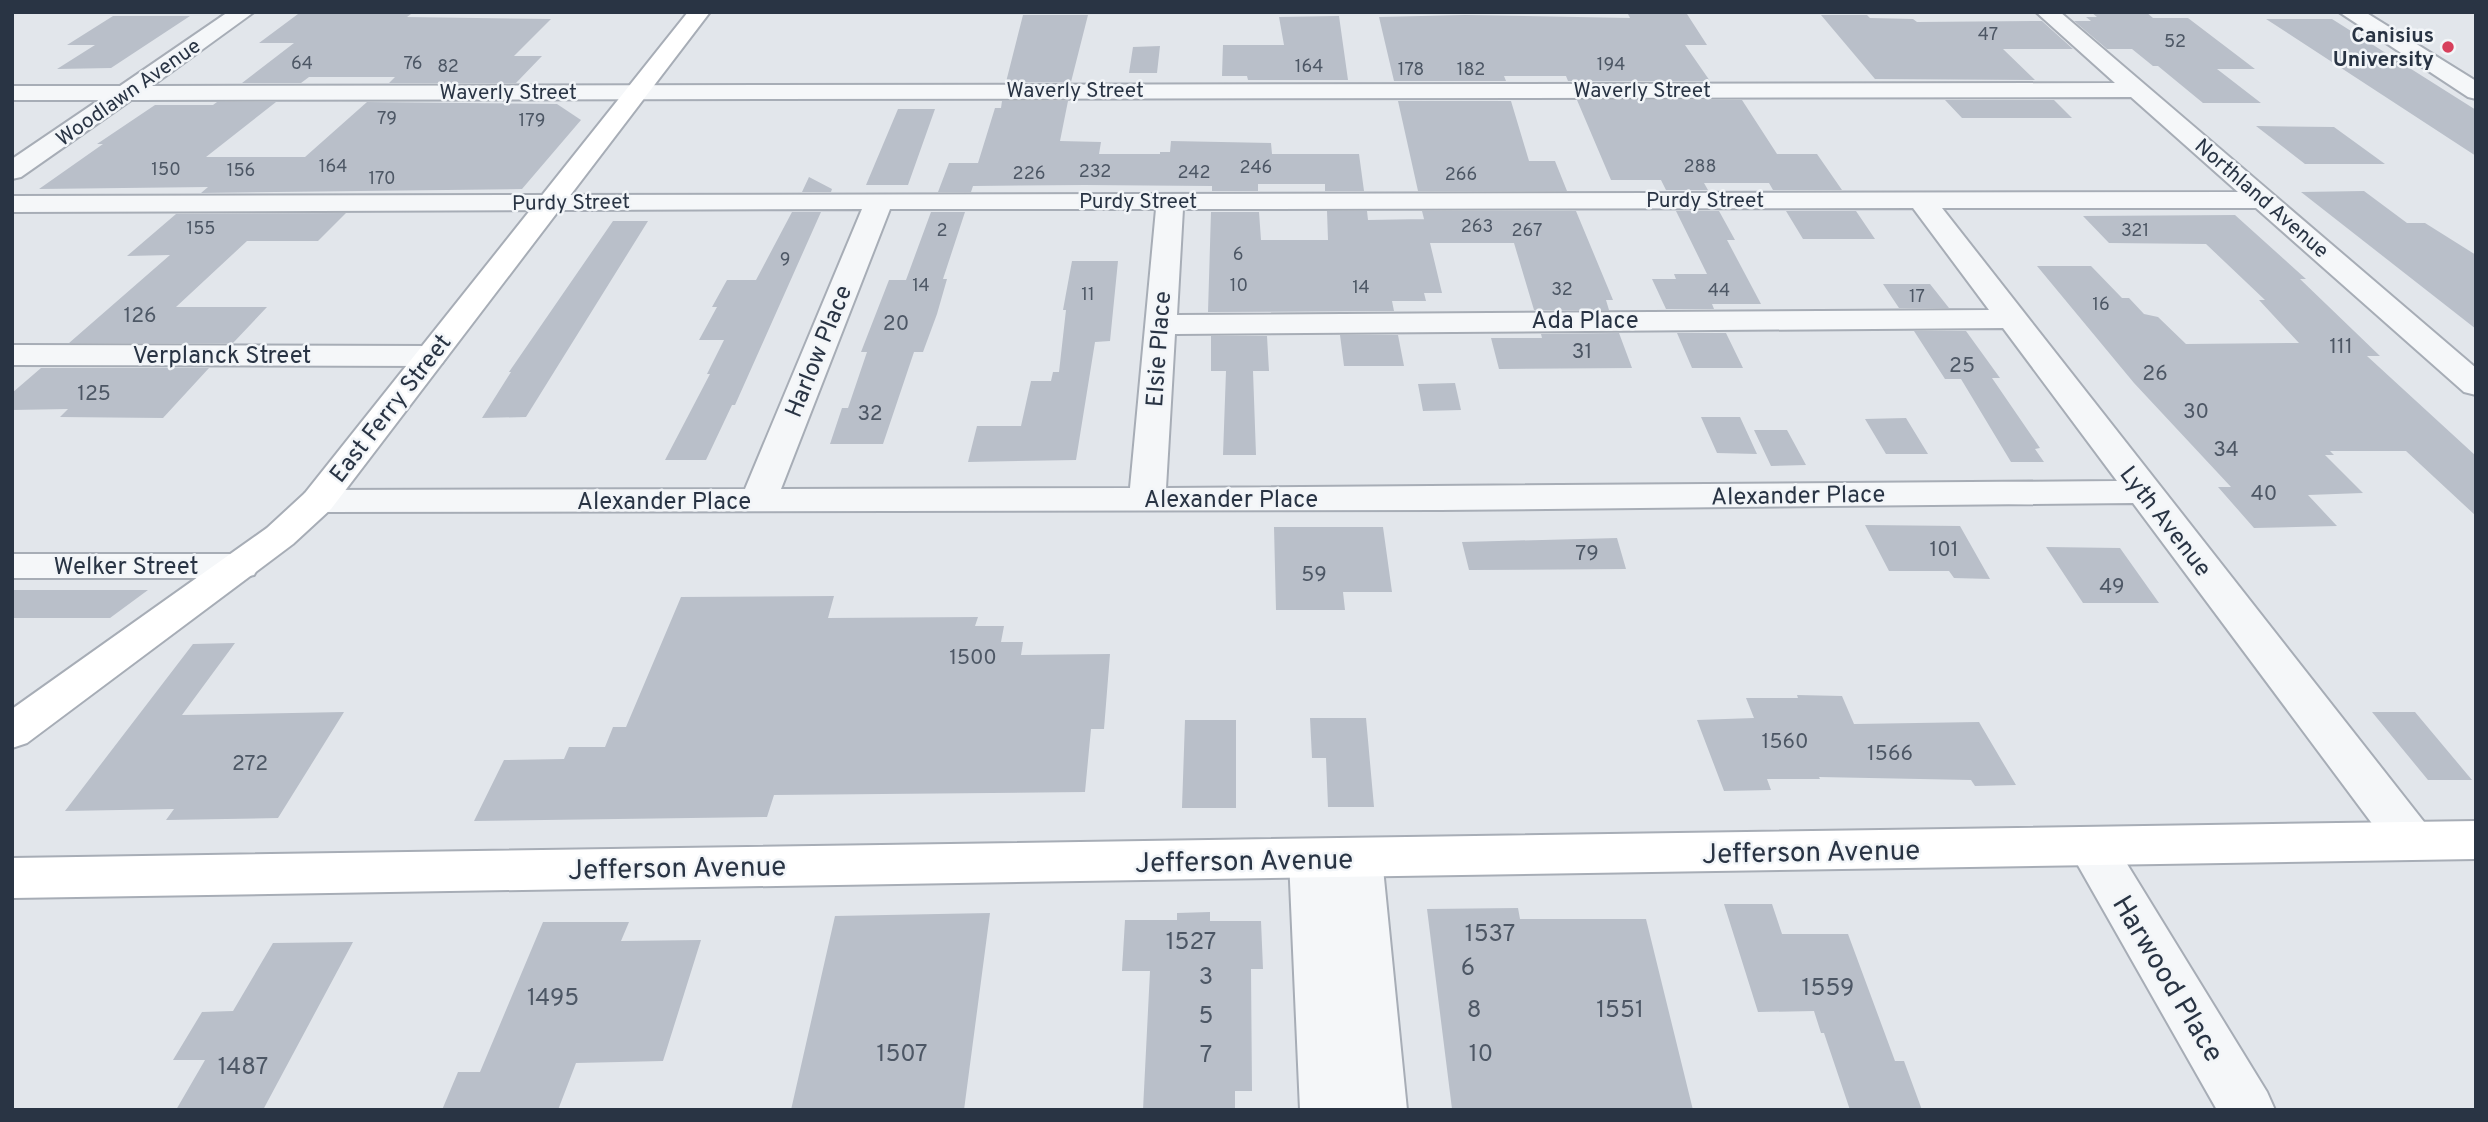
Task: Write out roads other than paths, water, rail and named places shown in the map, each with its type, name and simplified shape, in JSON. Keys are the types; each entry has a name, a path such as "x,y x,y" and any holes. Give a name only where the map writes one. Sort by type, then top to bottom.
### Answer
{"street":[{"name":"Woodlawn Avenue","path":"12,171 243,12"},
{"name":"East Ferry Street","path":"12,732 281,536 318,501 699,12"},
{"name":"Northland Avenue","path":"2048,12 2476,385"},
{"path":"2350,12 2476,92"},
{"name":"Waverly Street","path":"12,93 2138,90"},
{"name":"Lyth Avenue","path":"1922,200 2411,840"},
{"name":"Harlow Place","path":"758,501 878,201"},
{"name":"Elsie Place","path":"1147,498 1170,201"},
{"name":"Purdy Street","path":"12,204 2264,201"},
{"name":"Ada Place","path":"1159,325 2012,319"},
{"name":"Verplanck Street","path":"12,355 431,356"},
{"name":"Alexander Place","path":"318,501 1440,499 2144,492"},
{"name":"Welker Street","path":"12,566 240,566"},
{"name":"Jefferson Avenue","path":"12,878 2476,840"},
{"name":"Harwood Place","path":"2091,846 2247,1110"},
{"path":"1328,1110 1335,858"},
{"path":"1335,858 1379,1110"}],"place":[{"name":"Canisius University","path":"2448,47"}]}
